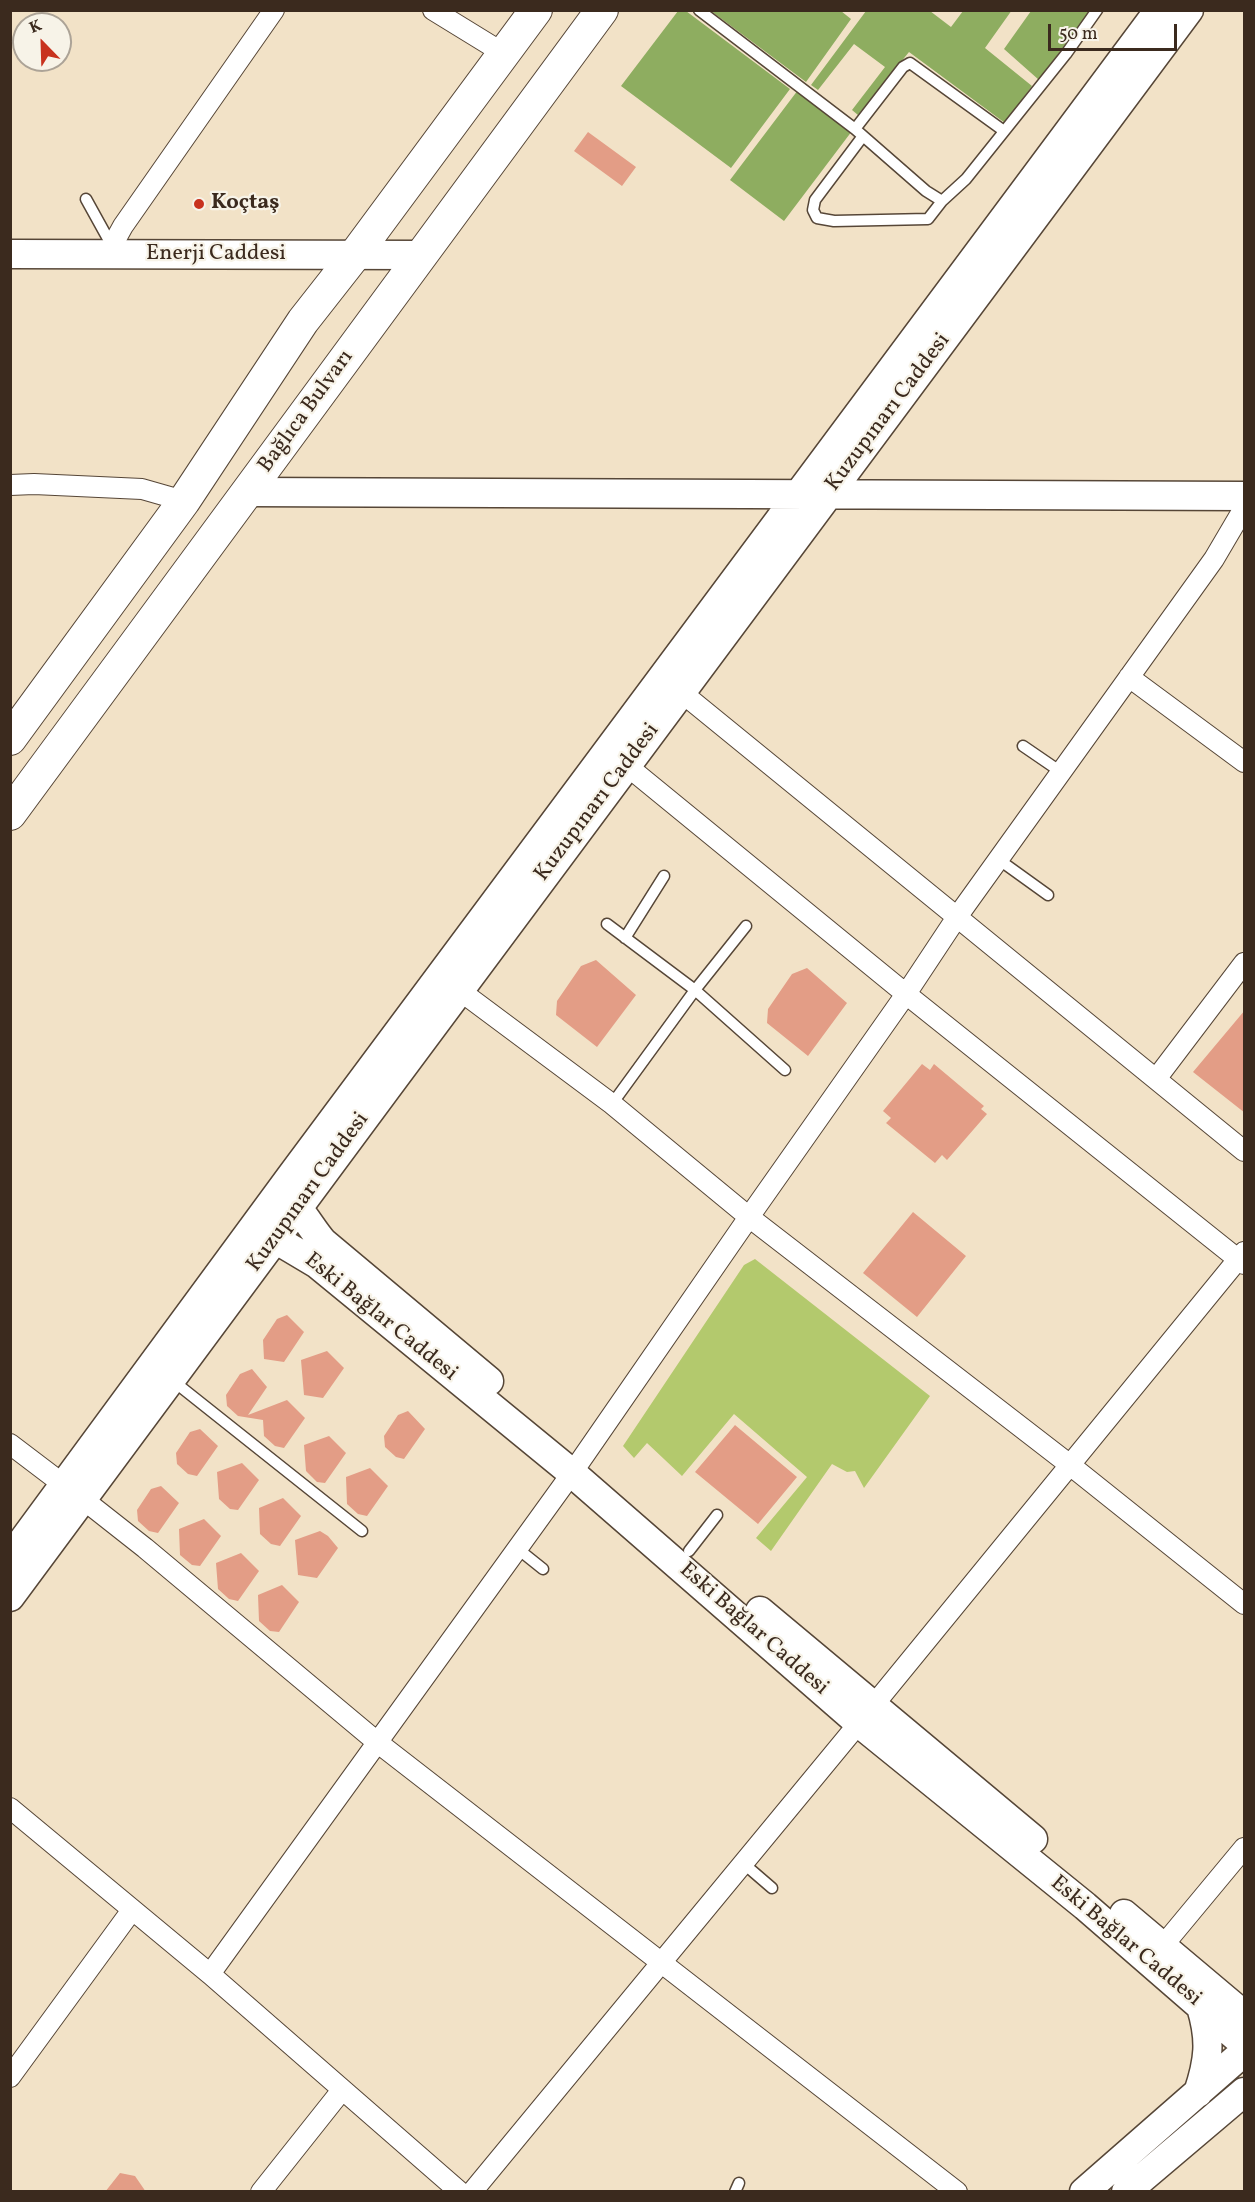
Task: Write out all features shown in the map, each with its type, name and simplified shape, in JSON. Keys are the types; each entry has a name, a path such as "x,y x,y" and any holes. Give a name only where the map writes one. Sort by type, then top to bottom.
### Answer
{"main road":[{"path":"10,739 184,501 303,321 354,256 536,10"},
{"name":"Bağlıca Bulvarı","path":"10,814 602,10"}],"street":[{"path":"112,250 123,226 274,10"},
{"path":"433,10 503,53"},
{"name":"Kuzupınarı Caddesi","path":"288,1200 459,990 681,692 814,494 1159,10"},
{"name":"Kuzupınarı Caddesi","path":"10,1597 74,1492 288,1200 814,494 1189,10"},
{"name":"Enerji Caddesi","path":"10,254 112,250 354,256 422,255"},
{"path":"10,485 142,489 184,501"},
{"path":"248,492 1245,496"},
{"path":"210,1974 577,1466 749,1216 906,994 957,917 1214,559 1245,508"},
{"path":"1129,677 1245,762"},
{"path":"681,692 1245,1151"},
{"path":"472,2192 1243,1258 906,994 626,765"},
{"path":"1156,1079 1245,963"},
{"path":"459,990 612,1104 749,1216 1245,1604"},
{"name":"Eski Bağlar Caddesi","path":"288,1200 323,1242 577,1466 1085,1906 1156,1954 1204,1995 1245,2044"},
{"name":"Kuzupınarı Caddesi","path":"10,1558 74,1492 172,1380 266,1231"},
{"name":"Eski Bağlar Caddesi","path":"266,1231 317,1264 689,1551 866,1714"},
{"path":"10,1444 145,1548 377,1742 957,2192"},
{"path":"10,1808 210,1974 460,2192"},
{"path":"1156,1954 1245,1848"},
{"path":"10,2078 132,1910"},
{"path":"1198,2093 1206,2070 1209,2044 1204,1995 1245,1992"},
{"name":"Eski Bağlar Caddesi","path":"1204,1995 1245,2015"},
{"path":"1084,2192 1245,2052"},
{"path":"261,2192 342,2090"},
{"path":"1126,2192 1241,2097"}],"lane":[{"path":"699,10 859,132 926,191 942,201"},
{"path":"1004,131 910,63 903,67 859,132 815,200 813,210 817,218 834,221 928,219 942,201 966,179 1066,54 1097,10"},
{"path":"87,199 112,250"},
{"path":"1023,746 1061,772"},
{"path":"998,859 1048,895"},
{"path":"625,938 664,876"},
{"path":"608,924 695,990 785,1070"},
{"path":"612,1104 695,990 746,926"},
{"path":"172,1380 362,1530"},
{"path":"689,1551 717,1515"},
{"path":"518,1549 543,1569"},
{"path":"743,1863 772,1888"}],"green space":[{"path":"1012,10 985,48 1032,86 1005,123 909,52 858,115 852,110 885,67 854,44 818,90 811,85 866,11 930,11 951,27 963,11"},
{"path":"678,11 686,11 790,89 731,168 621,86"},
{"path":"711,11 841,11 851,19 806,82"},
{"path":"1031,11 1090,11 1039,80 1004,49"},
{"path":"798,90 852,131 784,221 730,180"},
{"path":"755,1259 930,1396 864,1488 855,1471 847,1472 832,1464 771,1551 756,1538 807,1477 734,1414 682,1476 647,1443 634,1458 623,1446 744,1265"}],"building":[{"path":"588,132 636,167 622,186 574,151"},
{"path":"596,960 636,995 597,1047 556,1015 557,1001 581,966"},
{"path":"807,968 847,1003 808,1056 767,1023 768,1009 792,974"},
{"path":"1245,1010 1245,1113 1193,1072"},
{"path":"922,1064 930,1070 934,1064 984,1106 981,1109 987,1114 947,1160 942,1155 935,1163 886,1123 891,1118 883,1111"},
{"path":"913,1212 966,1256 917,1317 863,1273"},
{"path":"287,1315 304,1332 284,1362 264,1359 263,1340 277,1319"},
{"path":"327,1351 344,1368 323,1398 304,1395 301,1360"},
{"path":"252,1369 267,1387 248,1415 287,1400 305,1418 284,1448 275,1446 264,1436 263,1420 238,1416 227,1406 226,1395 240,1374"},
{"path":"408,1411 425,1429 404,1459 396,1457 385,1447 384,1436 398,1415"},
{"path":"735,1425 797,1477 758,1524 695,1472"},
{"path":"200,1429 218,1446 197,1476 188,1474 177,1464 176,1453 190,1432"},
{"path":"329,1436 346,1453 325,1483 317,1482 306,1471 304,1445"},
{"path":"242,1463 259,1480 238,1510 230,1509 219,1499 217,1472"},
{"path":"370,1468 388,1486 367,1516 358,1514 347,1504 346,1477"},
{"path":"161,1486 179,1503 158,1533 149,1531 138,1521 137,1510 151,1489"},
{"path":"283,1498 301,1516 280,1546 271,1544 260,1534 259,1508"},
{"path":"204,1519 221,1536 200,1566 192,1565 180,1555 179,1529"},
{"path":"320,1531 328,1536 338,1548 317,1578 298,1575 295,1540"},
{"path":"241,1553 259,1571 238,1601 229,1599 218,1589 216,1563"},
{"path":"282,1585 299,1602 279,1632 270,1631 259,1621 258,1595"},
{"path":"120,2173 135,2176 146,2192 105,2192"}],"place":[{"name":"Koçtaş","path":"199,204"}]}
